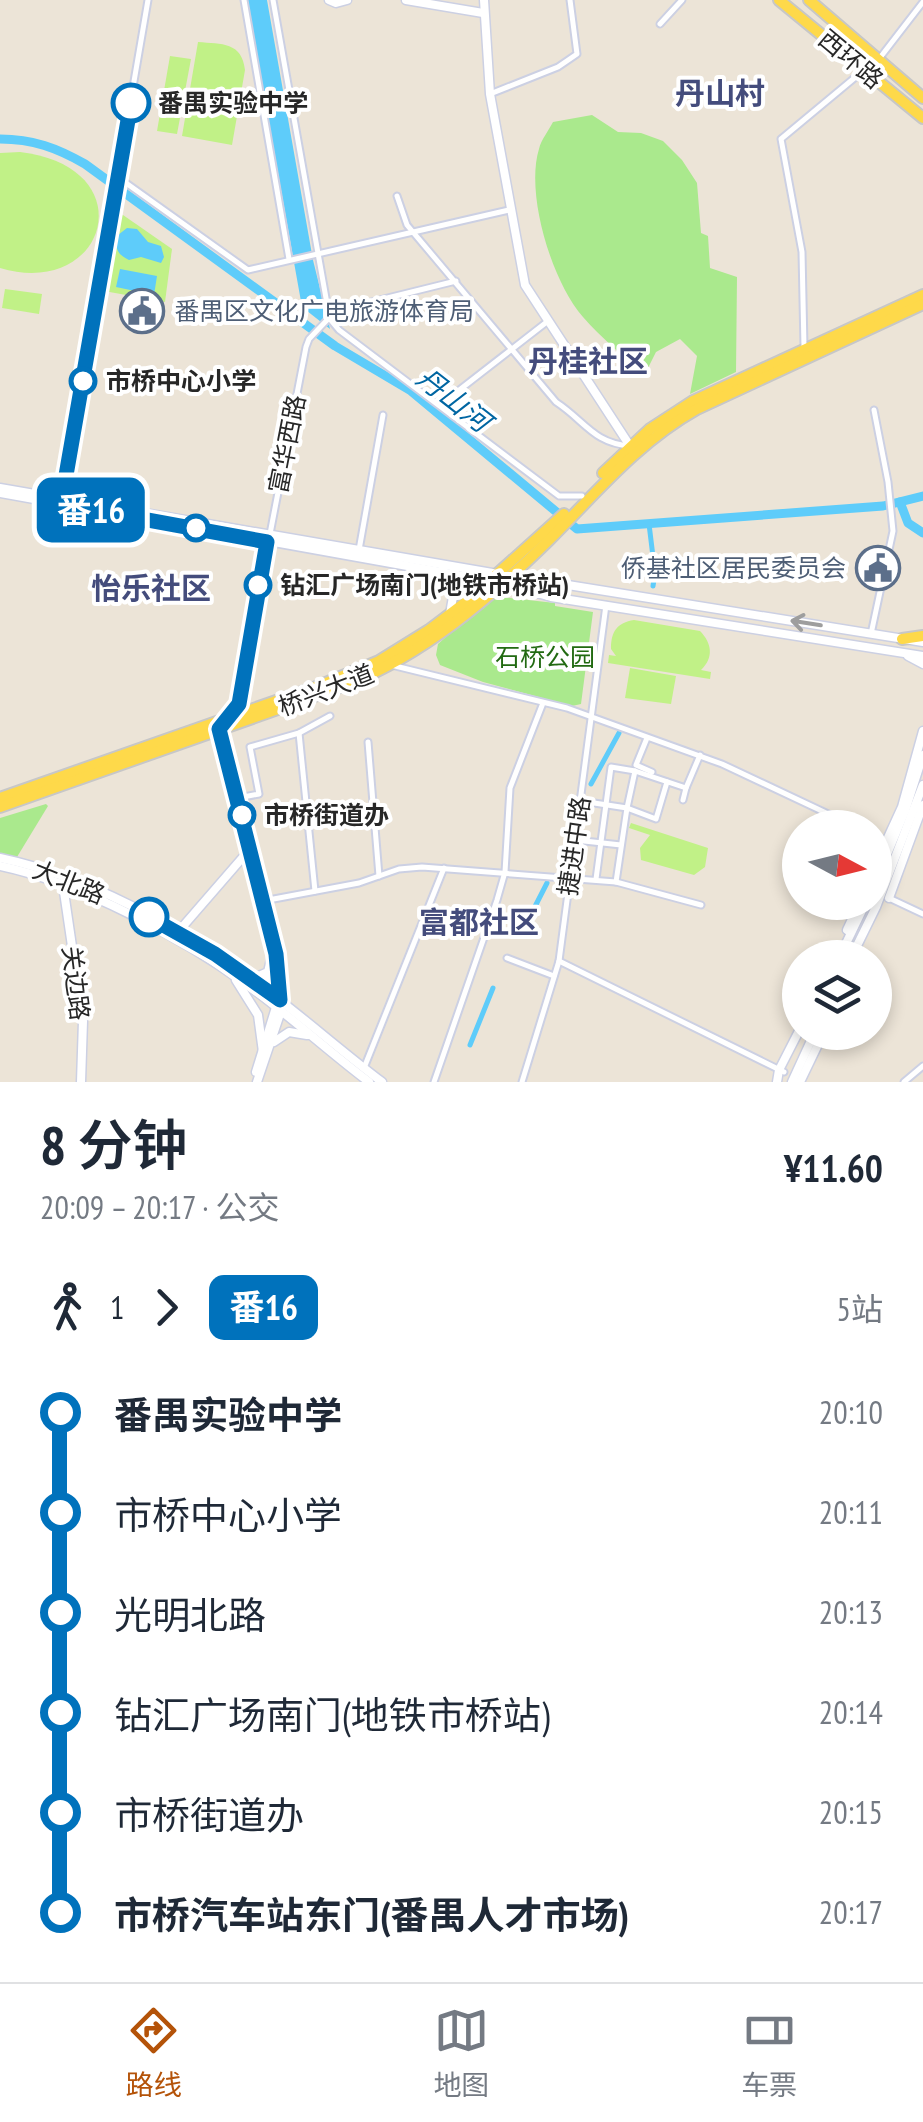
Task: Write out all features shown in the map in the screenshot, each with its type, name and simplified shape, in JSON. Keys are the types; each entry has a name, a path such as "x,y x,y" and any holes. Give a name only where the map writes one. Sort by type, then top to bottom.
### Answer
{"main road":[{"path":"329,0 347,0"},
{"path":"406,0 483,14"},
{"path":"484,0 490,94 525,285 630,446"},
{"name":"西环路","path":"779,0 923,118"},
{"name":"西环路","path":"809,0 923,98"},
{"path":"569,514 630,446 693,401 923,295"},
{"path":"558,526 630,456 680,418 923,304"},
{"path":"0,490 443,572 538,580 902,639 923,639"},
{"name":"桥兴大道","path":"0,798 379,661 500,579 537,551 558,526"},
{"name":"桥兴大道","path":"0,806 346,686 391,665 443,631 558,526"},
{"path":"268,538 359,550 606,606 923,656"},
{"name":"富华西路","path":"232,716 239,704 268,538"},
{"path":"537,551 533,571 538,580 537,593"},
{"path":"443,572 454,591 450,614"},
{"path":"900,652 923,664"},
{"path":"232,716 219,729 274,946 279,1006 254,1082"},
{"path":"892,828 902,807 923,732"},
{"path":"892,827 923,755"},
{"path":"892,868 923,785"},
{"path":"892,867 923,805"},
{"path":"178,932 250,849"},
{"name":"大北路","path":"0,862 63,880 178,932 252,980 308,1036 369,1082"},
{"name":"大北路","path":"63,880 230,973 382,1082"},
{"name":"关边路","path":"63,880 83,1020 81,1082"},
{"path":"860,940 868,922 864,920"},
{"path":"252,980 268,972 274,946"},
{"path":"230,973 258,1015 267,1048"},
{"path":"267,1048 284,1034 308,1036"},
{"path":"778,1082 792,1050"},
{"path":"792,1082 807,1050"},
{"path":"800,1082 815,1050"}],"street":[{"path":"62,502 148,0"},
{"path":"244,0 289,260"},
{"path":"272,0 329,316 340,330 559,496 582,496"},
{"path":"490,94 577,54 570,0"},
{"path":"660,24 682,0"},
{"path":"879,61 922,6 914,0"},
{"path":"806,350 802,342 802,252 781,139 865,70"},
{"path":"119,180 245,269 509,210"},
{"path":"397,196 400,213 556,402 598,439 630,446"},
{"path":"329,316 456,281"},
{"name":"富华西路","path":"268,538 306,347 329,316"},
{"path":"440,406 548,322"},
{"path":"871,634 892,520 874,410"},
{"path":"359,550 383,415"},
{"name":"捷进中路","path":"522,1082 558,961 606,606"},
{"path":"379,661 544,702 700,755 821,810"},
{"path":"434,1082 505,872 510,788 544,702"},
{"path":"238,798 259,794 250,747 300,734 330,716"},
{"path":"300,734 316,891"},
{"path":"647,738 636,765 652,772"},
{"path":"368,742 379,876"},
{"path":"683,800 700,755"},
{"path":"596,880 611,767 686,788"},
{"path":"616,882 634,771"},
{"path":"580,801 627,808 656,819 667,782"},
{"path":"575,840 621,845"},
{"path":"364,1068 444,868"},
{"path":"263,901 399,870 444,868 616,882 700,905"},
{"path":"892,897 923,914"},
{"path":"507,958 554,976"},
{"path":"558,961 782,1071"},
{"path":"904,1082 923,1066"}],"green space":[{"path":"198,42 229,46 243,61 245,70 232,145 182,136"},
{"path":"170,56 191,59 177,134 157,131"},
{"path":"592,115 618,132 641,133 663,141 682,160 697,183 701,233 708,236 710,268 737,277 736,372 690,394 697,356 680,339 656,352 644,376 583,317 552,260 536,189 539,149 553,122"},
{"path":"20,152 60,163 85,181 97,204 97,228 87,249 66,265 37,273 0,268 0,153"},
{"path":"123,215 172,249 165,302 104,291 117,217"},
{"path":"5,289 42,294 39,314 2,308"},
{"name":"石桥公园","path":"492,596 593,612 581,704 572,706 483,682 440,665 436,655 438,644"},
{"path":"634,620 700,631 710,650 701,670 711,672 710,679 608,663 609,655 616,656 611,649 614,633 623,623"},
{"path":"630,668 676,676 671,704 625,698"},
{"path":"46,804 17,857 0,854 0,818"},
{"path":"631,823 708,848 705,867 694,875 641,860 640,848 650,835 629,828"}],"water":[{"path":"247,0 267,0 313,260 330,329 302,307"},
{"path":"127,228 137,229 148,242 161,246 161,263 141,257 129,260 121,255 117,239"},
{"path":"120,269 157,276 154,295 116,287"}],"waterway":[{"name":"丹山河","path":"0,139 44,146 85,164 335,346 411,391 577,529 883,506 923,496"},
{"path":"900,502 908,523 923,533"},
{"path":"649,524 653,586"},
{"path":"591,784 619,733"},
{"path":"524,928 547,883"},
{"path":"470,1045 493,988"}],"bus line":[{"name":"番16","path":"131,103 61,504 267,542 239,704 219,729 276,954 280,1000 215,954 149,917"}],"place":[{"name":"番禺实验中学","path":"131,103"},
{"name":"番禺区文化广电旅游体育局","path":"142,311"},
{"name":"市桥中心小学","path":"83,381"},
{"name":"侨基社区居民委员会","path":"878,568"},
{"name":"钻汇广场南门(地铁市桥站)","path":"258,585"},
{"name":"市桥街道办","path":"242,815"}],"district":[{"name":"丹山村","path":"720,92"},
{"name":"丹桂社区","path":"588,360"},
{"name":"怡乐社区","path":"151,587"},
{"name":"富都社区","path":"479,921"}]}
